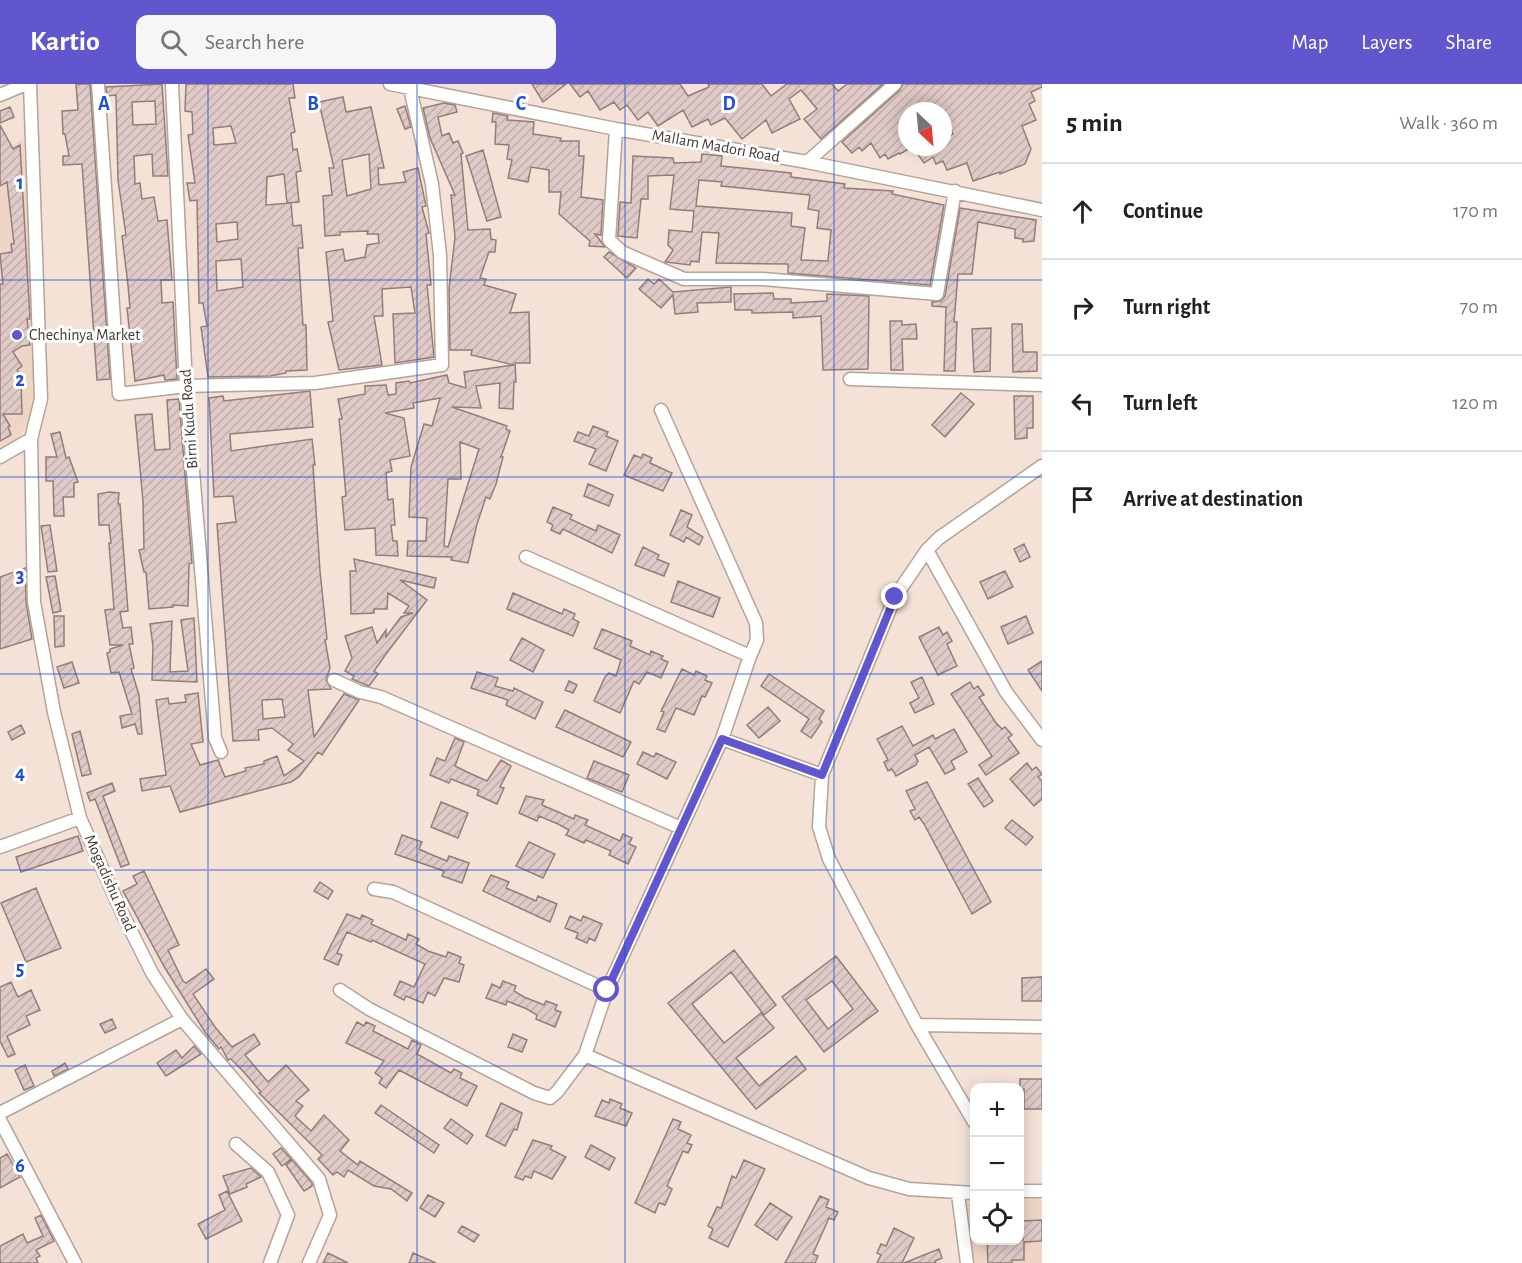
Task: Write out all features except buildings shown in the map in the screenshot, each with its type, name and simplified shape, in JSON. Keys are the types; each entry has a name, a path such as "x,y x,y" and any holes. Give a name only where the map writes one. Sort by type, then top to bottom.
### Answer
{"street":[{"path":"7,90 28,84"},
{"name":"Mogadishu Road","path":"28,84 40,399 31,439 34,602 54,712 80,818 152,973 182,1019 320,1179 330,1215 309,1263"},
{"path":"98,84 119,394 186,386 315,383 442,365 440,255 432,184 410,86"},
{"name":"Birni Kudu Road","path":"172,84 186,386 215,738 221,752"},
{"name":"Mallam Madori Road","path":"390,84 410,86 616,129 807,162 1042,210"},
{"path":"807,162 895,84"},
{"path":"616,129 609,240 622,252 684,279 764,279 937,294 955,191"},
{"path":"850,379 1042,385"},
{"path":"340,990 411,1030 534,1093 550,1098 585,1055 607,990 722,739 757,640 756,624 661,410"},
{"path":"0,458 31,439"},
{"path":"970,1114 917,1025 829,859 819,827 822,775 895,597 927,550 939,538 1042,466"},
{"path":"927,550 1006,692 1042,740"},
{"path":"526,557 750,656"},
{"path":"334,680 360,692 381,697 681,828"},
{"path":"722,739 822,775"},
{"path":"0,847 80,818"},
{"path":"374,889 393,892 607,990"},
{"path":"0,1113 182,1019"},
{"path":"917,1025 1042,1027"},
{"path":"585,1055 869,1178 909,1189 970,1193"},
{"path":"0,1120 75,1263"},
{"path":"236,1144 268,1172 288,1215 270,1263"},
{"path":"1024,1191 1042,1191"},
{"path":"958,1194 967,1263"}],"shaded area":[{"name":"Chechinya Market","path":"23,139 36,272 34,397 32,415 15,446 0,455 0,153"},
{"path":"1042,1199 1042,1263 974,1263 972,1245 1024,1245 1024,1200"},
{"path":"970,1202 970,1233 966,1203"}],"place":[{"name":"Chechinya Market","path":"17,335"}],"route":[{"path":"607,990 722,739 822,775 895,597"}]}
